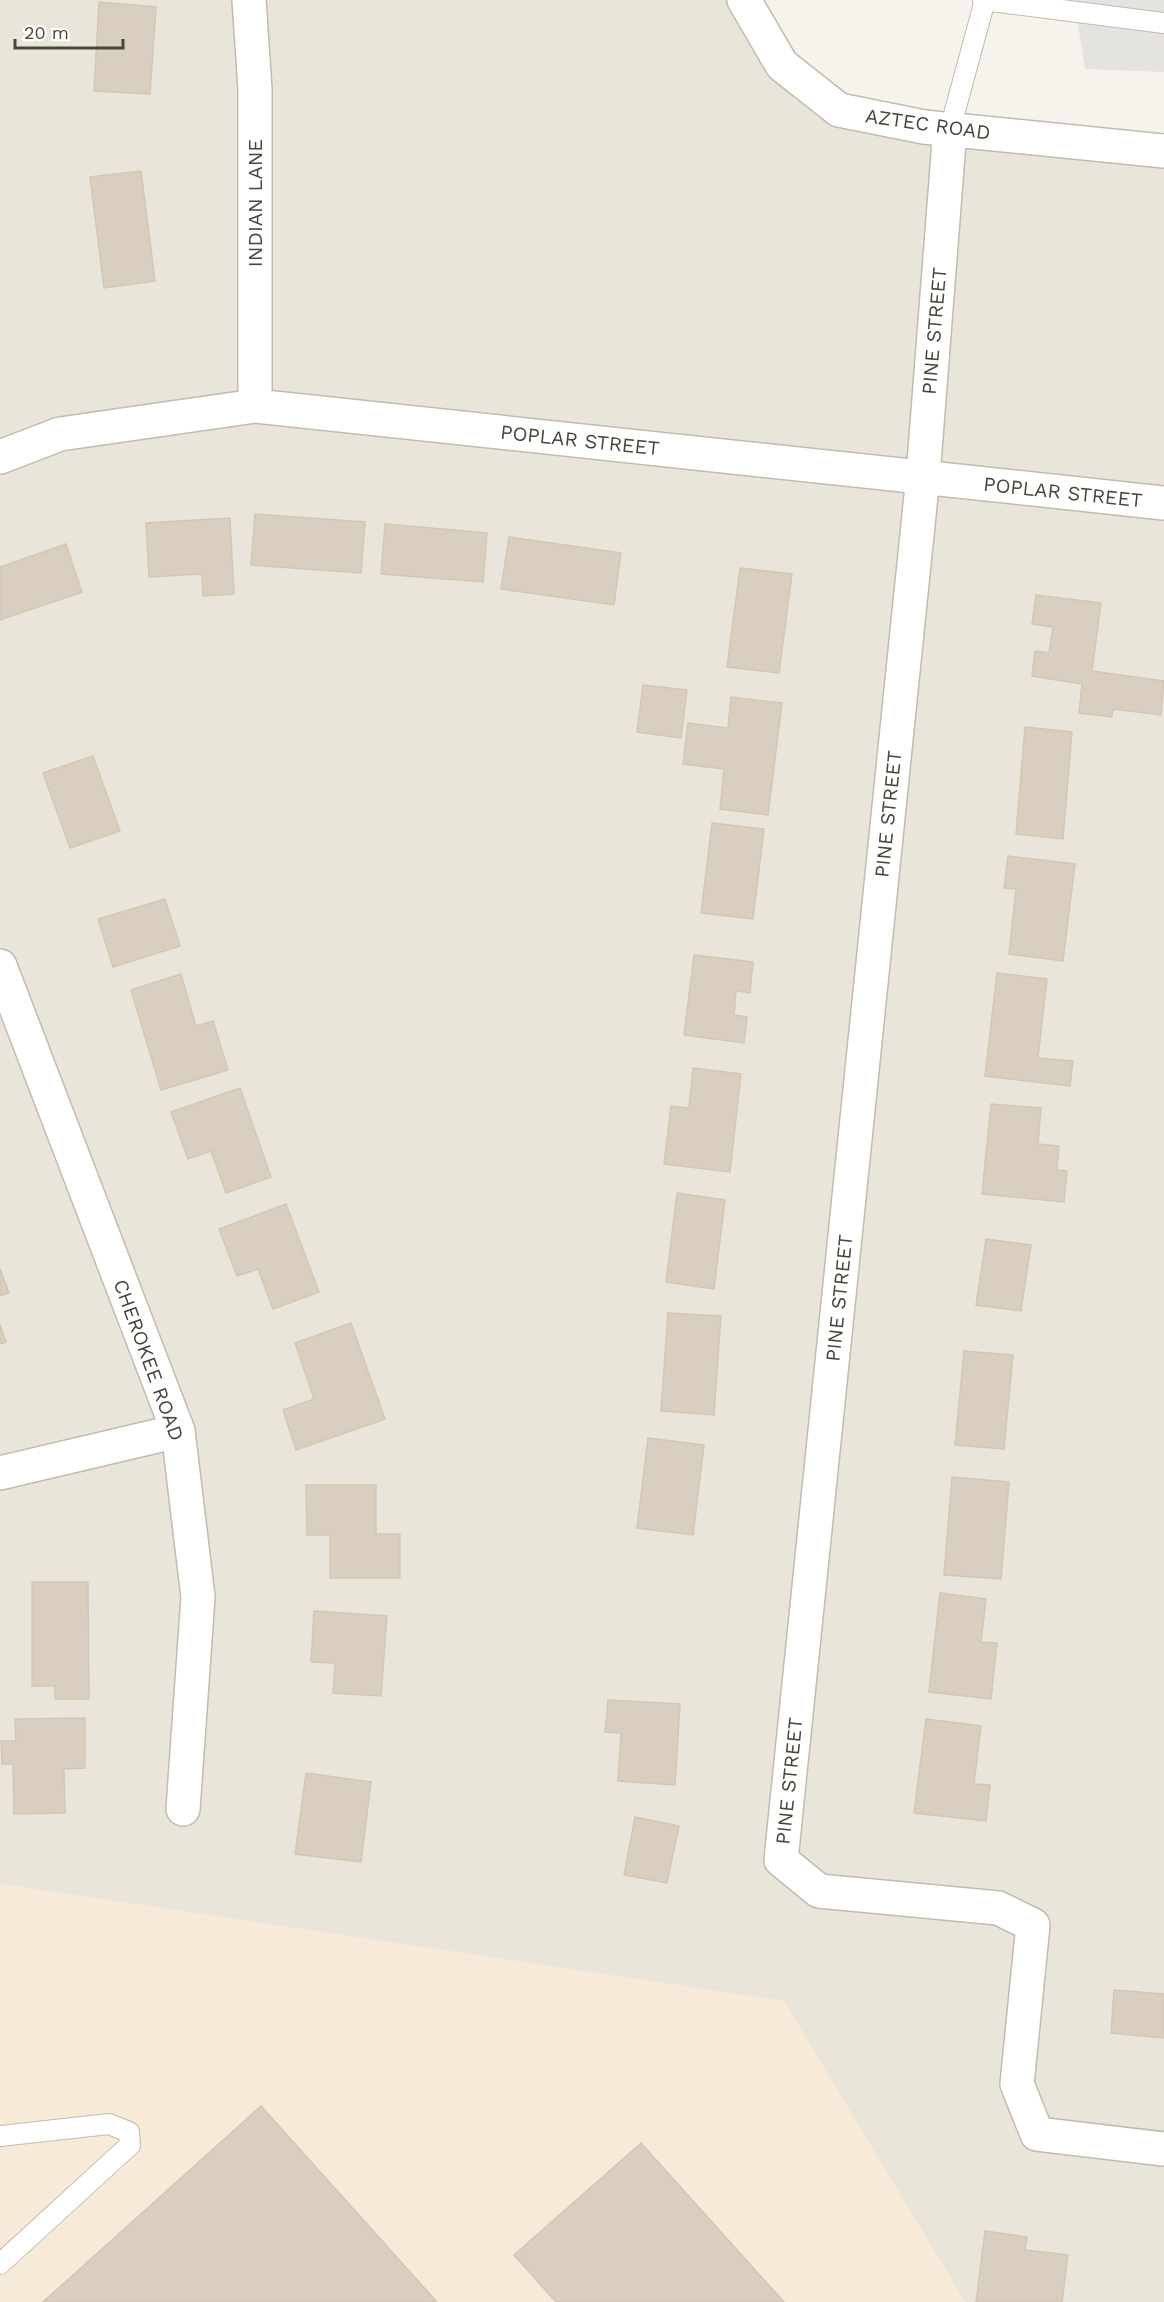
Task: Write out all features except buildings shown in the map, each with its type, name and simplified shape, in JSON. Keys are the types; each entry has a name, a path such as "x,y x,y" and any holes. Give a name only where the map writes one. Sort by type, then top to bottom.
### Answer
{"street":[{"name":"INDIAN LANE","path":"249,0 255,89 255,406"},
{"name":"AZTEC ROAD","path":"744,0 782,65 839,110 950,129 1164,151"},
{"name":"PINE STREET","path":"950,129 923,476 781,1860 819,1892 998,1908 1033,1925 1017,2084 1037,2134 1164,2149"},
{"name":"POPLAR STREET","path":"0,457 60,435 255,406 1164,503"},
{"name":"CHEROKEE ROAD","path":"0,966 178,1431 198,1598 183,1809"},
{"path":"0,1473 178,1431"}],"lane":[{"path":"950,129 984,0 1164,23"},
{"path":"0,2136 109,2124 129,2132 130,2145 0,2264"}],"shaded area":[{"path":"0,0 753,0 795,100 1164,138 1164,2302 965,2302 783,2001 0,1884"},
{"path":"1074,0 1164,0 1164,72 1085,69"},
{"path":"0,1884 784,2001 965,2302 0,2302"}]}
